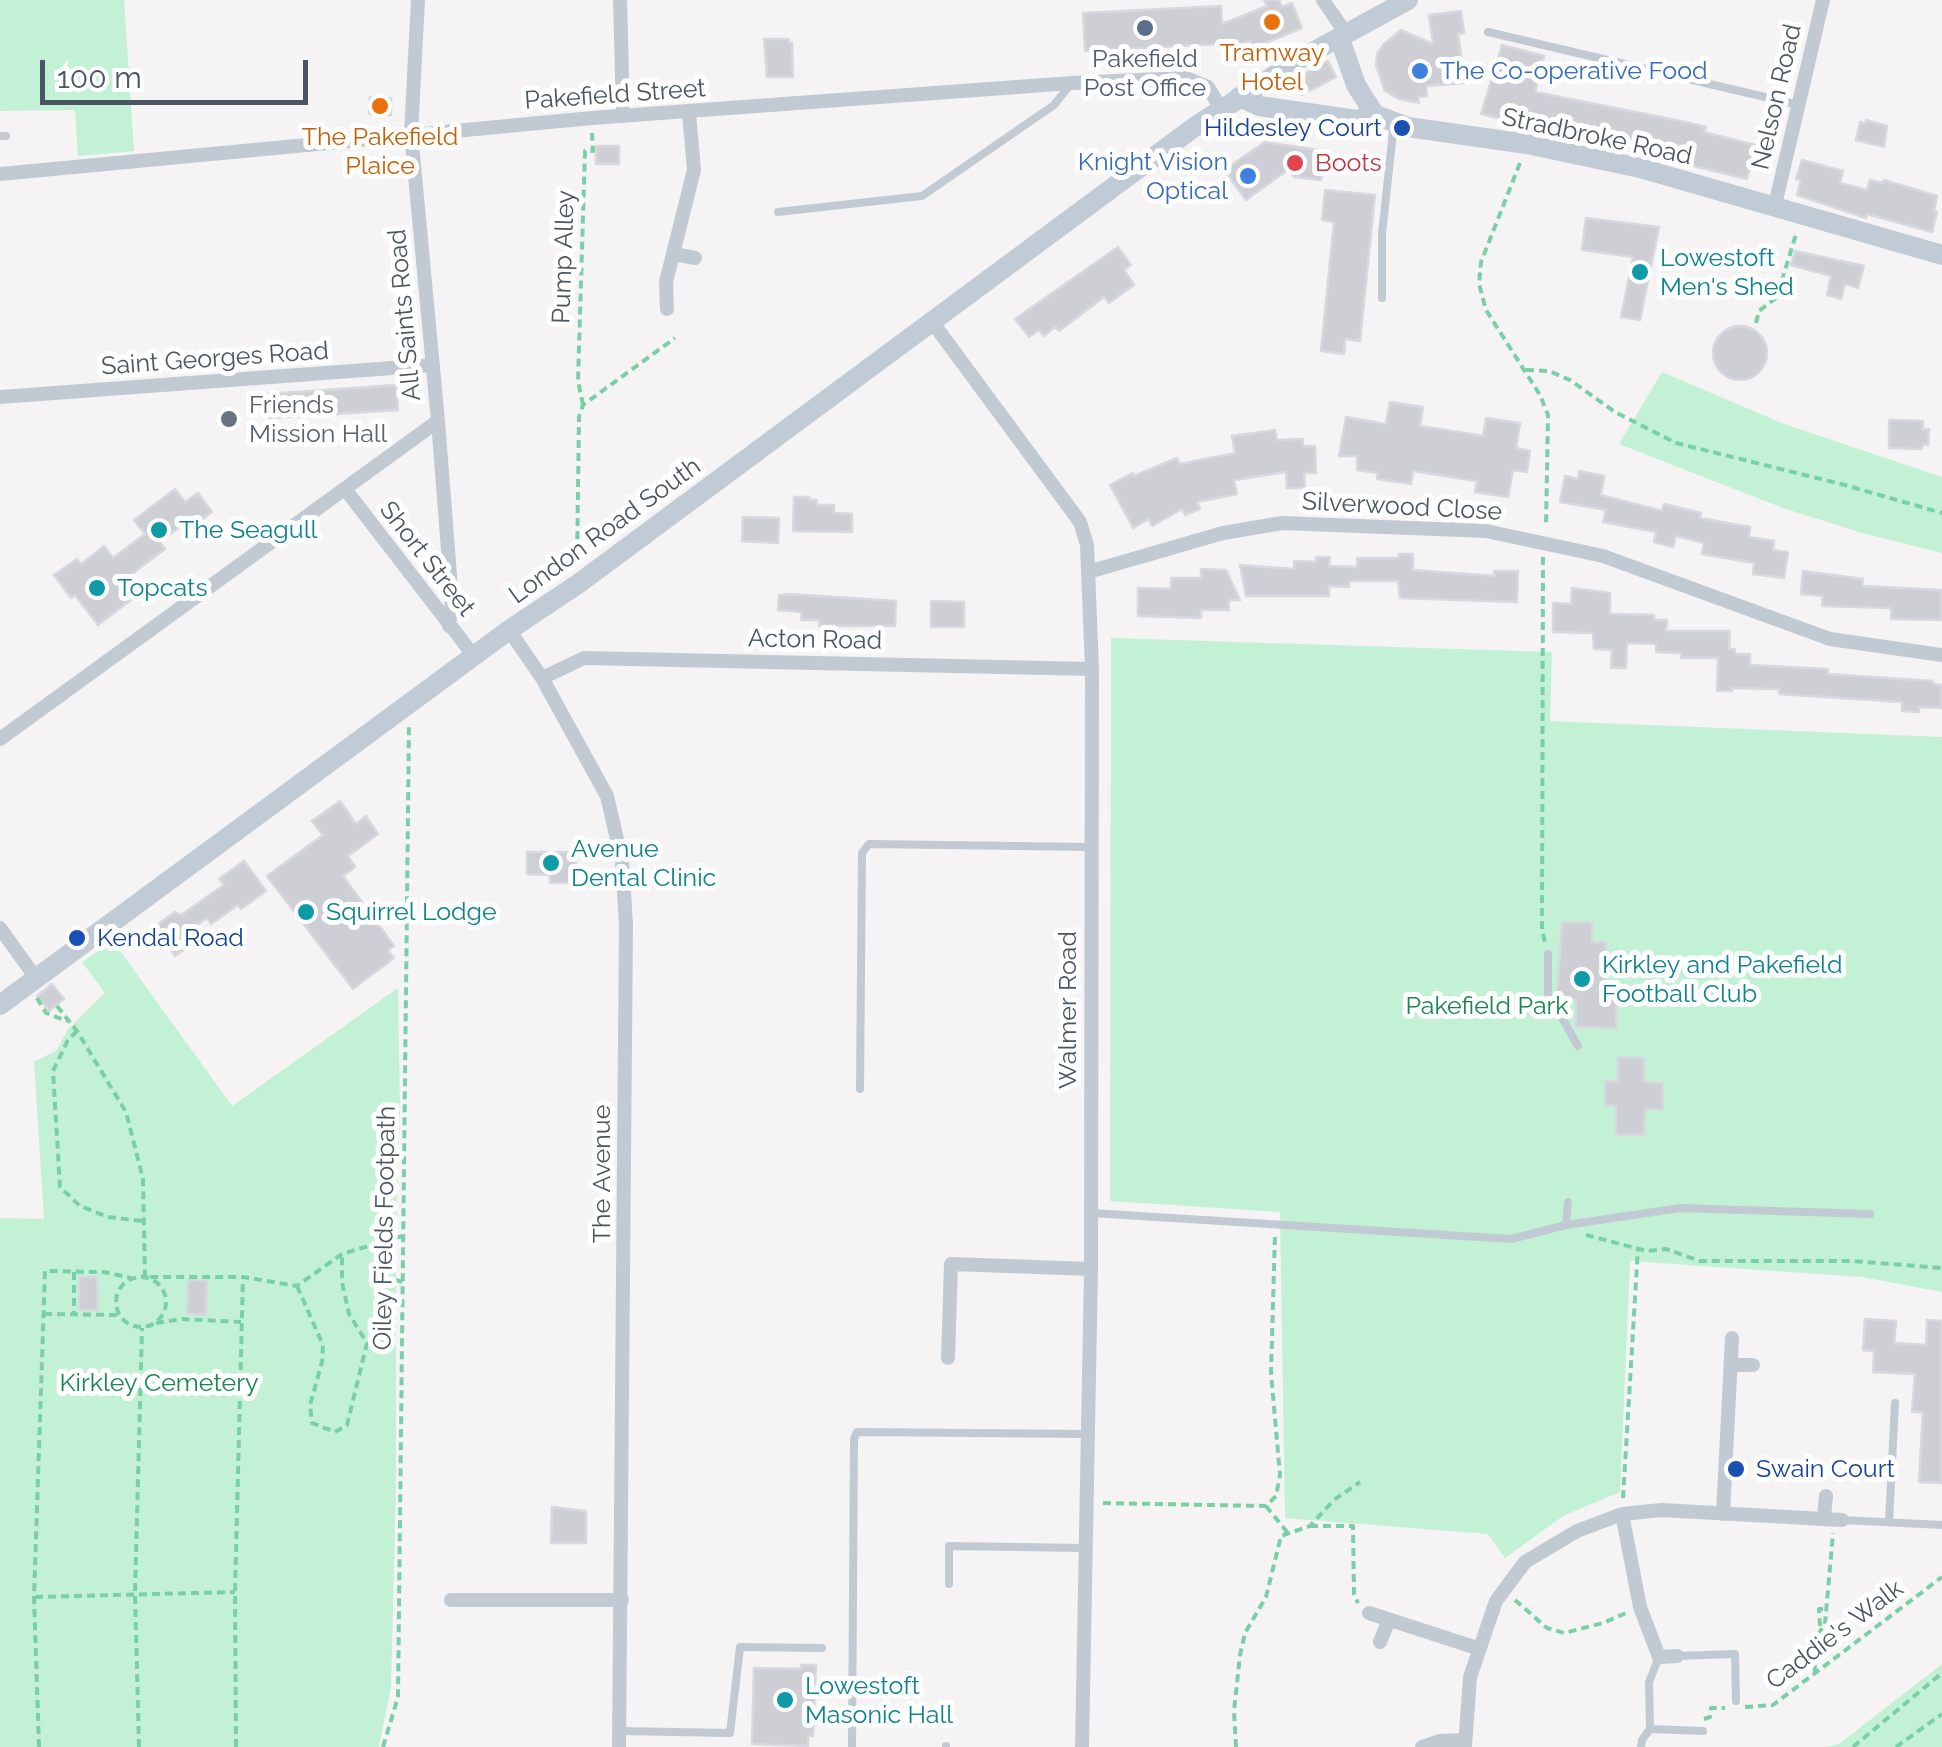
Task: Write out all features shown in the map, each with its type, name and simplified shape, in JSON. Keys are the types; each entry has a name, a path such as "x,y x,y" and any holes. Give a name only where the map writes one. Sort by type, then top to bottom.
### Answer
{"main road":[{"name":"London Road South","path":"0,1004 1230,103 1408,0"},
{"path":"1344,37 1356,86 1384,119"},
{"name":"Stradbroke Road","path":"1230,103 1357,120 1384,119 1640,168 1942,255"}],"street":[{"name":"All Saints Road","path":"418,0 410,133 452,600 448,626"},
{"path":"620,0 623,116"},
{"path":"1323,0 1344,37"},
{"name":"Nelson Road","path":"1774,204 1824,0"},
{"name":"Pakefield Street","path":"0,174 410,133 1072,83 1186,78 1208,87 1230,103"},
{"path":"667,309 666,282 694,170 689,112"},
{"path":"674,254 695,258"},
{"name":"Walmer Road","path":"933,323 1080,522 1087,545 1092,669 1091,1268 1082,1747"},
{"name":"Saint Georges Road","path":"0,397 433,365"},
{"path":"0,739 438,422"},
{"name":"Short Street","path":"345,488 474,656"},
{"name":"Silverwood Close","path":"1088,572 1223,533 1282,523 1486,532 1604,556 1830,638 1942,655"},
{"name":"The Avenue","path":"509,630 542,678 607,796 622,861 626,944 619,1739"},
{"name":"Acton Road","path":"542,678 584,658 1092,669"},
{"path":"0,928 36,978"},
{"path":"948,1358 951,1264 1091,1268"},
{"path":"1723,1514 1732,1338"},
{"path":"1731,1365 1752,1365"},
{"path":"1422,1747 1439,1741 1465,1744 1470,1678 1478,1648 1496,1601 1525,1562 1577,1530 1622,1514 1662,1510 1833,1519 1826,1496"},
{"path":"1622,1514 1640,1607 1660,1657 1677,1656"},
{"path":"451,1600 622,1600"},
{"path":"1369,1613 1478,1648"},
{"path":"1380,1642 1389,1620"}],"lane":[{"path":"1488,32 1798,105"},
{"path":"778,212 922,196 1054,106 1072,83"},
{"path":"1382,298 1382,234 1389,168 1384,119"},
{"path":"1340,164 1389,168"},
{"path":"860,1090 862,853 870,844 1091,847"},
{"path":"1548,954 1548,994 1578,1046"},
{"path":"1566,1225 1568,1202"},
{"path":"1091,1213 1510,1239 1566,1225 1680,1208 1870,1214"},
{"path":"1889,1522 1894,1403"},
{"path":"852,1747 854,1457 858,1432 1088,1434"},
{"path":"1833,1519 1942,1524"},
{"path":"948,1584 949,1546 1084,1548"},
{"path":"619,1739 730,1733 740,1647 822,1648"},
{"path":"1677,1656 1734,1654 1739,1704"},
{"path":"1641,1747 1650,1729 1649,1682 1660,1657"},
{"path":"1650,1729 1703,1731"}],"path":[{"name":"Pump Alley","path":"578,584 582,405 578,381 585,151 593,151 592,118"},
{"path":"1756,323 1759,311 1777,298 1802,212"},
{"path":"582,405 675,338"},
{"path":"1524,370 1549,371 1570,380 1614,412 1676,444 1846,484 1942,513"},
{"name":"Oiley Fields Footpath","path":"383,1747 398,1697 409,706"},
{"path":"36,978 37,1002 46,1013 69,1022"},
{"path":"56,1006 126,1112 143,1179 145,1277"},
{"path":"76,1031 53,1071 60,1187 80,1206 108,1217 144,1221"},
{"path":"1087,1502 1266,1506 1276,1496 1280,1476 1271,1373 1275,1224"},
{"path":"1566,1225 1580,1234 1638,1248 1666,1249 1700,1261 1852,1262 1934,1268 1942,1265"},
{"path":"40,1747 34,1598 45,1272 104,1272 131,1278 242,1277 297,1286 342,1254 402,1236"},
{"path":"1622,1514 1638,1248"},
{"path":"297,1286 323,1345 310,1405 312,1424 335,1432 348,1425 367,1343 349,1314 342,1282 342,1254"},
{"path":"74,1272 74,1314"},
{"path":"383,1276 402,1282"},
{"path":"145,1277 158,1283 166,1296 165,1311 156,1323"},
{"path":"236,1747 242,1277"},
{"path":"131,1278 120,1287 115,1300 118,1315 128,1325 142,1328 182,1319 242,1322"},
{"path":"44,1314 118,1315"},
{"path":"138,1747 135,1592 142,1328"},
{"path":"1310,1526 1334,1500 1360,1482"},
{"path":"1266,1506 1287,1532"},
{"path":"1815,1674 1814,1641 1825,1624 1833,1519"},
{"path":"1236,1747 1234,1711 1240,1655 1245,1633 1266,1597 1281,1536 1310,1526 1352,1526 1354,1594 1369,1613"},
{"name":"Caddie's Walk","path":"1739,1704 1773,1705 1942,1577"},
{"path":"1504,1590 1547,1628 1564,1633 1603,1623 1640,1607"},
{"path":"34,1598 235,1592"},
{"path":"1853,1747 1942,1674"},
{"path":"1703,1731 1704,1717 1710,1716 1710,1708 1727,1708"},
{"path":"1896,1747 1942,1714"}],"green space":[{"path":"0,0 124,0 134,151 78,156 75,110 0,111"},
{"path":"1662,372 1784,424 1942,477 1942,553 1783,508 1619,444"},
{"name":"Pakefield Park","path":"1111,638 1552,652 1550,721 1942,737 1942,1292 1862,1277 1630,1261 1620,1492 1563,1516 1505,1558 1488,1534 1285,1518 1280,1212 1110,1201"},
{"name":"Kirkley Cemetery","path":"113,941 232,1106 398,988 400,1111 391,1687 379,1747 0,1747 0,1218 44,1219 34,1062 57,1050 68,1029 105,993 82,962"},
{"path":"1942,1664 1942,1747 1824,1747 1839,1744"}],"building":[{"path":"1264,0 1279,0 1282,7 1292,3 1302,28 1253,48 1250,41 1237,46 1236,43 1085,51 1083,13 1221,6 1222,24 1267,6"},
{"name":"The Co-operative Food","path":"1461,11 1464,33 1458,34 1465,83 1426,86 1427,96 1418,97 1419,103 1385,91 1376,65 1384,44 1401,30 1433,44 1429,15"},
{"path":"764,39 789,39 793,77 767,77"},
{"path":"1502,45 1544,56 1535,92 1706,127 1704,132 1755,145 1747,179 1481,114"},
{"path":"1328,61 1336,77 1302,95 1294,79"},
{"name":"The Pakefield Plaice","path":"370,97 391,98 391,115 369,114"},
{"path":"1866,120 1887,126 1884,147 1856,140 1860,122 1865,124"},
{"path":"1265,142 1325,151 1321,180 1294,177 1289,169 1246,200 1224,170"},
{"path":"596,146 619,146 619,164 596,164"},
{"path":"1802,160 1843,171 1840,183 1867,190 1870,180 1884,180 1937,196 1932,232 1867,214 1866,218 1797,195 1801,180 1796,179"},
{"path":"1325,190 1375,195 1360,341 1345,339 1344,354 1321,351 1334,222 1322,220"},
{"path":"1586,218 1659,227 1640,320 1621,317 1633,257 1582,250"},
{"path":"1118,247 1131,265 1124,270 1134,285 1109,303 1104,297 1059,331 1055,327 1044,336 1039,330 1029,337 1015,319"},
{"path":"1795,251 1864,266 1858,288 1845,284 1841,299 1827,295 1831,276 1791,265"},
{"path":"1740,326 1759,334 1767,353 1759,372 1740,380 1721,372 1713,353 1721,334"},
{"path":"396,385 398,410 270,418 268,394"},
{"path":"1390,402 1423,407 1420,426 1483,436 1486,418 1520,423 1516,448 1530,451 1527,472 1513,470 1508,497 1475,492 1477,481 1413,471 1411,484 1377,479 1378,473 1357,470 1357,456 1339,456 1346,417 1386,424"},
{"path":"1889,420 1923,421 1923,429 1929,429 1928,445 1923,444 1922,449 1889,448"},
{"path":"1275,430 1277,440 1303,439 1303,446 1315,446 1316,473 1304,473 1305,488 1287,488 1286,472 1234,480 1237,494 1197,502 1200,509 1185,515 1182,509 1152,526 1149,519 1133,528 1110,485 1177,458 1180,464 1235,453 1232,436"},
{"path":"1579,471 1604,476 1601,495 1662,511 1664,504 1701,513 1700,518 1750,527 1749,537 1774,541 1773,550 1788,552 1784,578 1753,574 1754,563 1702,554 1704,543 1676,536 1673,547 1654,542 1656,532 1603,522 1606,510 1560,502 1565,476 1578,479"},
{"path":"175,489 185,502 198,493 212,512 195,525 190,519 160,542 165,549 124,580 136,596 98,625 54,575 77,559 81,564 104,546 113,558 145,534 134,520"},
{"path":"794,497 809,497 817,500 817,505 834,505 834,513 852,514 852,532 793,531"},
{"path":"743,517 779,518 778,543 742,541"},
{"path":"1399,554 1413,554 1413,570 1494,576 1494,571 1518,571 1517,602 1400,598 1398,581 1349,581 1349,587 1329,586 1329,596 1246,596 1240,565 1294,569 1294,561 1316,562 1316,557 1330,557 1329,566 1357,567 1357,558 1398,558"},
{"path":"1201,569 1226,570 1240,600 1229,600 1229,610 1201,610 1201,618 1138,616 1138,588 1171,589 1171,578 1201,578"},
{"path":"1803,571 1863,579 1862,586 1942,590 1942,620 1891,619 1891,608 1822,606 1823,596 1801,594"},
{"path":"1572,588 1610,593 1610,614 1654,615 1654,620 1667,620 1666,631 1730,631 1729,649 1735,649 1735,654 1750,654 1750,665 1933,681 1942,685 1942,708 1902,711 1902,702 1779,694 1779,689 1717,691 1718,658 1681,658 1681,653 1656,652 1656,644 1627,643 1626,668 1611,668 1612,650 1594,649 1593,633 1553,632 1553,603 1571,604"},
{"path":"779,595 896,601 895,626 819,626 819,620 801,620 802,612 778,610"},
{"path":"931,601 964,602 964,627 931,627"},
{"name":"Squirrel Lodge","path":"340,801 356,824 366,816 378,834 348,856 355,867 343,876 394,946 388,950 394,958 353,989 267,876 323,835 312,821"},
{"name":"Avenue Dental Clinic","path":"527,852 576,852 576,883 550,883 550,875 527,874"},
{"path":"244,861 266,891 241,909 238,905 211,924 207,918 181,936 188,947 175,956 154,927 175,912 181,915 224,885 219,879"},
{"name":"Kirkley and Pakefield Football Club","path":"1562,922 1592,923 1592,942 1606,942 1604,1000 1617,1000 1616,1028 1576,1027 1576,1000 1560,999 1557,994"},
{"path":"52,984 64,999 49,1011 37,996"},
{"path":"1618,1057 1644,1058 1644,1082 1663,1083 1663,1110 1645,1109 1644,1135 1616,1135 1616,1106 1605,1106 1605,1081 1618,1081"},
{"path":"79,1277 97,1277 98,1310 79,1310"},
{"path":"188,1280 207,1281 206,1315 187,1314"},
{"path":"1865,1319 1896,1321 1894,1343 1926,1345 1927,1320 1942,1321 1942,1483 1919,1482 1923,1412 1912,1412 1915,1374 1873,1372 1874,1351 1863,1350"},
{"path":"552,1507 586,1511 586,1543 551,1543"},
{"name":"Lowestoft Masonic Hall","path":"801,1665 816,1665 813,1736 808,1736 808,1746 752,1744 754,1668 801,1669"}],"place":[{"name":"Tramway Hotel","path":"1272,22"},
{"name":"Pakefield Post Office","path":"1145,28"},
{"name":"The Co-operative Food","path":"1420,71"},
{"name":"The Pakefield Plaice","path":"380,106"},
{"name":"Hildesley Court","path":"1402,128"},
{"name":"Boots","path":"1295,163"},
{"name":"Knight Vision Optical","path":"1248,176"},
{"name":"Lowestoft Men's Shed","path":"1640,272"},
{"name":"Friends Mission Hall","path":"229,419"},
{"name":"The Seagull","path":"159,530"},
{"name":"Topcats","path":"97,588"},
{"name":"Avenue Dental Clinic","path":"551,863"},
{"name":"Squirrel Lodge","path":"306,912"},
{"name":"Kendal Road","path":"77,938"},
{"name":"Kirkley and Pakefield Football Club","path":"1582,979"},
{"name":"Swain Court","path":"1736,1469"},
{"name":"Lowestoft Masonic Hall","path":"785,1700"}]}
